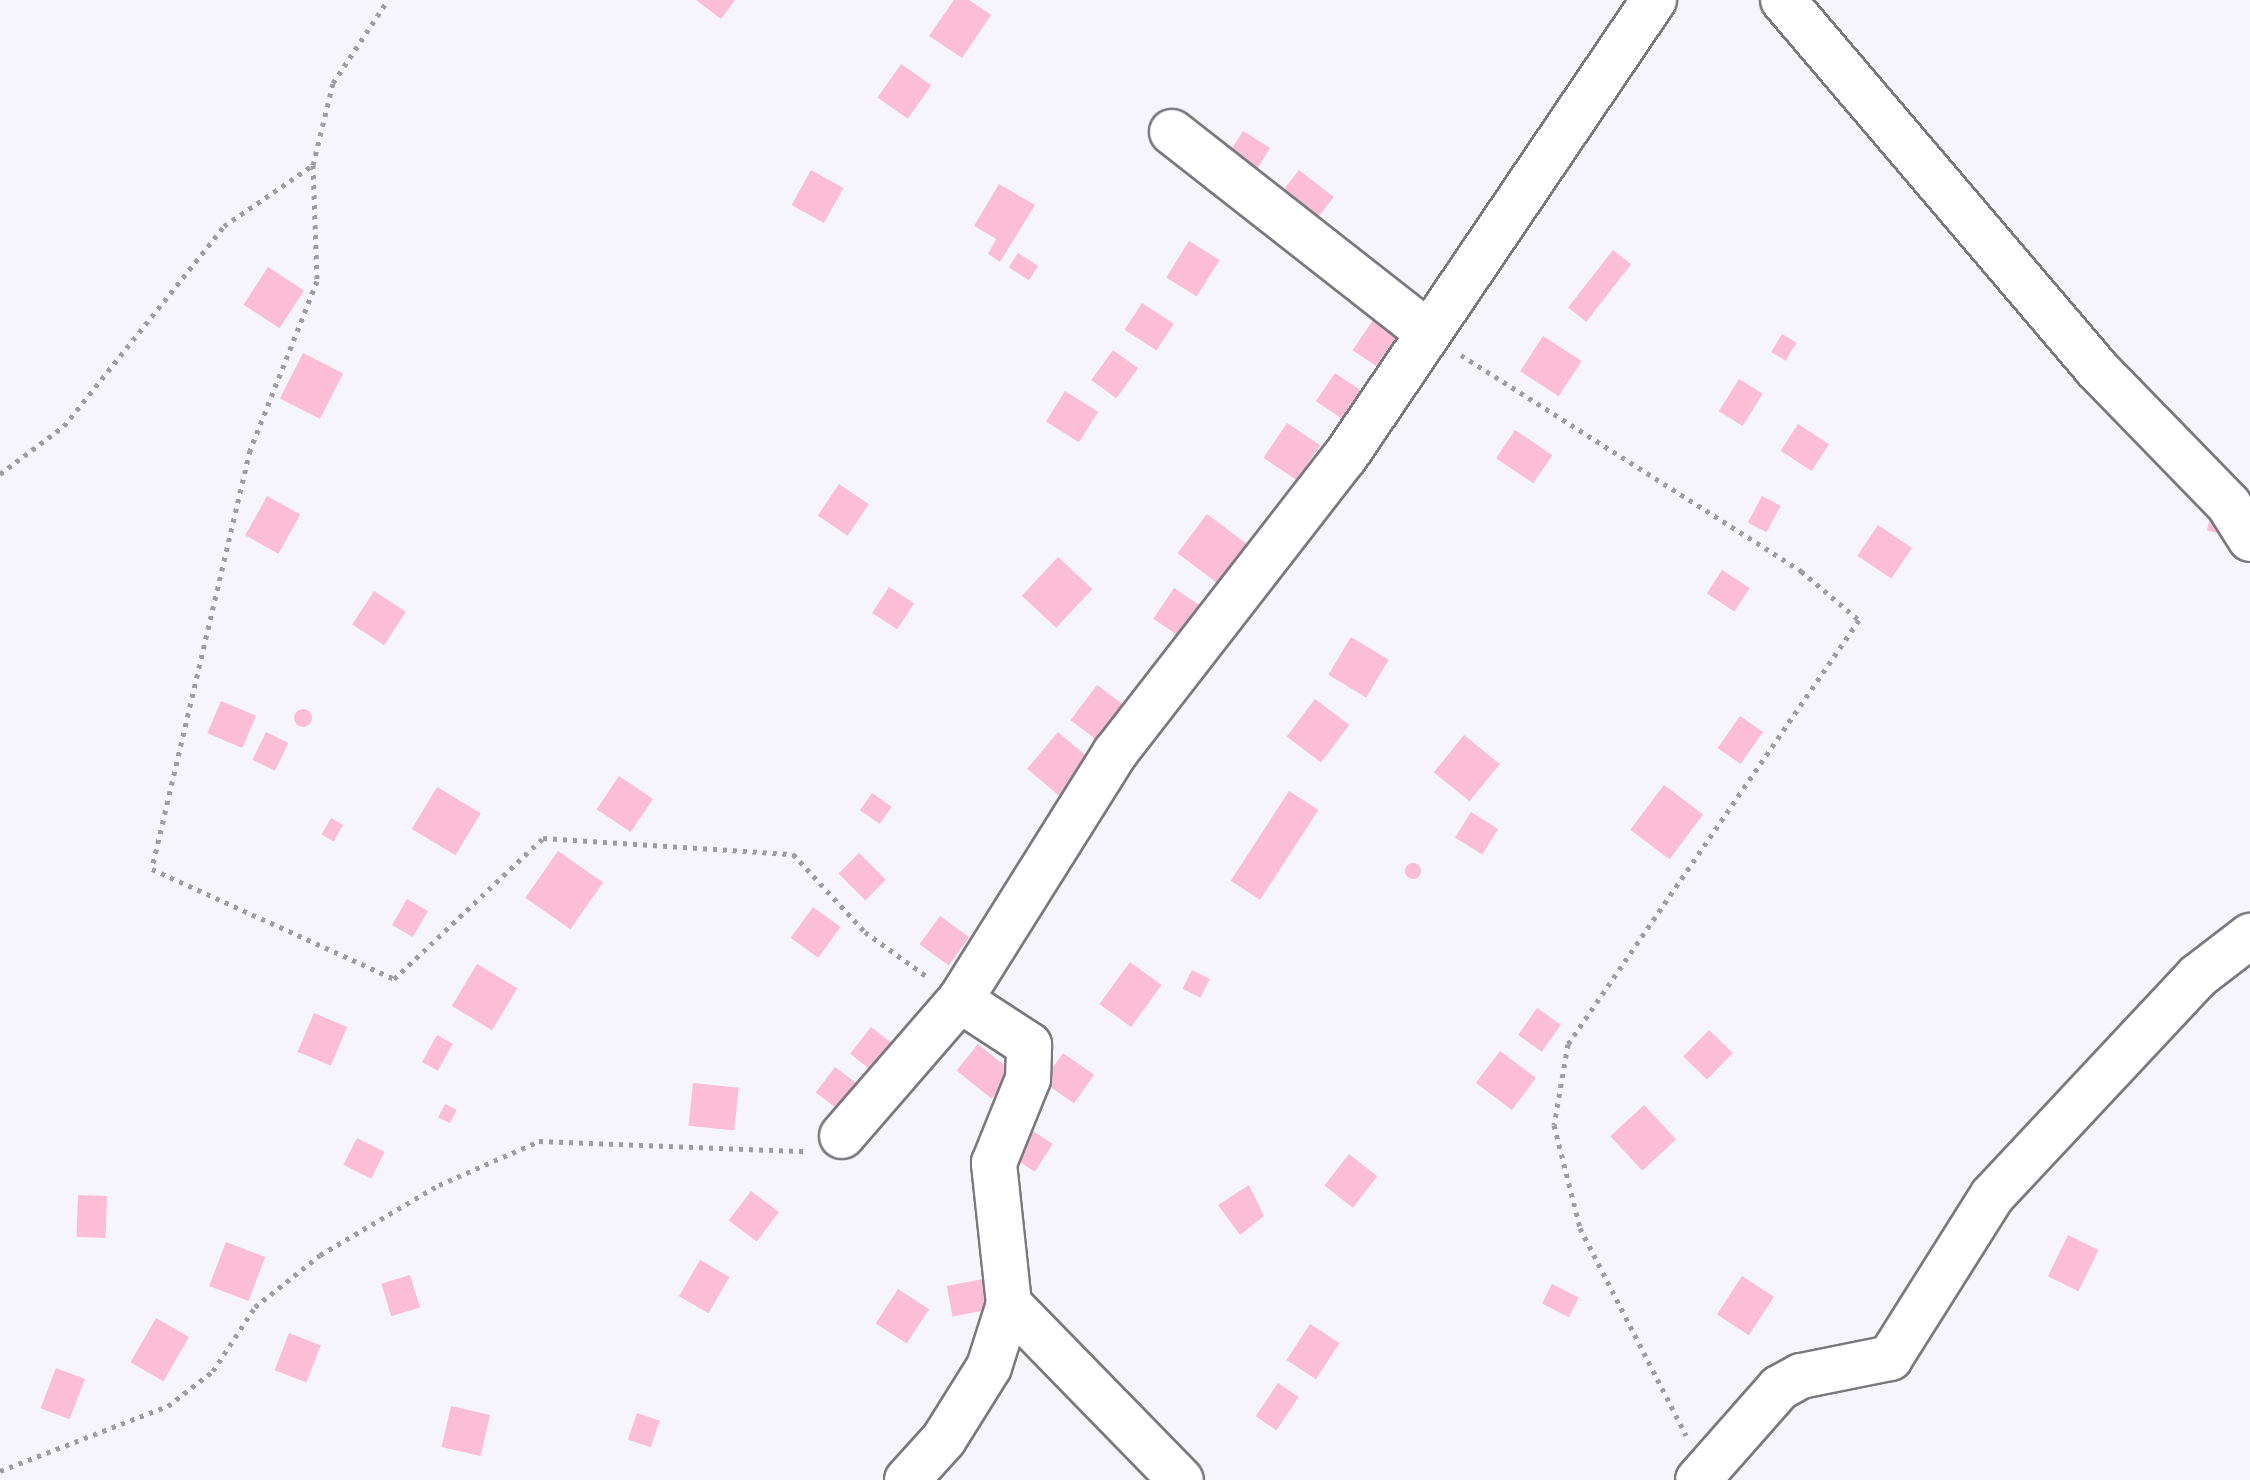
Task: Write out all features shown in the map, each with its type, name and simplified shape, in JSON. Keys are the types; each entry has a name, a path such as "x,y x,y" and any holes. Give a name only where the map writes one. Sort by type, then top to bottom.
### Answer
{"street":[{"path":"842,1136 960,1000 1115,753 1345,457 1654,0"},
{"path":"1783,0 2095,367 2229,505 2250,539"},
{"path":"1172,132 1428,333"},
{"path":"1701,1476 1779,1388 1801,1376 1890,1358 1992,1196 2198,976 2250,936"},
{"path":"907,1480 944,1439 989,1367 1009,1304 994,1163 1028,1079 1029,1045 960,1000"},
{"path":"1009,1304 1181,1480"}],"path":[{"path":"388,0 333,83 313,165 317,281 250,450 152,869 394,979 543,838 793,854 865,932 960,1000"},
{"path":"0,474 64,426 224,226 313,165"},
{"path":"1428,333 1801,571 1859,620 1568,1044 1554,1125 1580,1228 1701,1476"},
{"path":"0,1471 168,1406 213,1371 255,1307 320,1255 439,1185 539,1141 815,1151 842,1136"}],"building":[{"path":"696,0 735,0 721,19"},
{"path":"954,0 969,0 991,15 962,58 929,36"},
{"path":"901,64 931,85 908,119 877,98"},
{"path":"1243,131 1270,148 1255,172 1228,155"},
{"path":"811,170 843,188 824,223 792,205"},
{"path":"1299,170 1334,197 1316,219 1282,192"},
{"path":"999,184 1035,205 1000,262 988,254 996,239 974,226"},
{"path":"1189,241 1220,260 1197,297 1166,277"},
{"path":"1613,250 1631,264 1586,322 1568,308"},
{"path":"1018,253 1038,266 1029,280 1009,267"},
{"path":"268,267 304,290 280,328 243,305"},
{"path":"1142,303 1174,324 1156,351 1125,330"},
{"path":"1375,317 1400,334 1378,367 1353,350"},
{"path":"1782,334 1797,343 1786,361 1771,352"},
{"path":"1543,336 1582,361 1559,396 1520,371"},
{"path":"1113,350 1138,368 1116,398 1091,380"},
{"path":"303,353 343,373 320,419 280,398"},
{"path":"1335,373 1362,391 1343,419 1316,401"},
{"path":"1739,379 1763,394 1743,426 1719,411"},
{"path":"1065,391 1098,412 1079,442 1046,422"},
{"path":"1287,423 1320,445 1297,480 1264,458"},
{"path":"1798,424 1829,444 1812,471 1781,451"},
{"path":"1515,430 1552,455 1533,483 1496,458"},
{"path":"839,484 869,504 848,536 818,516"},
{"path":"267,496 300,514 278,554 245,535"},
{"path":"1762,496 1781,506 1766,532 1748,522"},
{"path":"2211,513 2224,516 2220,533 2207,531"},
{"path":"1207,514 1249,546 1220,585 1178,553"},
{"path":"1878,525 1912,548 1891,579 1857,556"},
{"path":"1058,557 1092,589 1056,628 1022,596"},
{"path":"1722,570 1750,588 1734,611 1707,593"},
{"path":"889,587 914,603 897,629 872,613"},
{"path":"1174,588 1199,605 1178,635 1153,619"},
{"path":"374,591 406,612 384,645 352,625"},
{"path":"1351,637 1389,660 1366,697 1328,675"},
{"path":"1097,685 1132,711 1106,747 1071,720"},
{"path":"1315,699 1349,725 1321,762 1287,737"},
{"path":"221,701 256,716 242,748 207,733"},
{"path":"299,709 307,709 312,718 310,725 299,727 294,722 294,714"},
{"path":"1740,716 1763,732 1741,764 1718,748"},
{"path":"266,732 288,743 275,771 252,760"},
{"path":"1058,732 1092,761 1062,798 1027,769"},
{"path":"1464,735 1500,764 1470,801 1434,772"},
{"path":"619,776 653,799 631,832 597,809"},
{"path":"1664,785 1703,814 1669,859 1630,830"},
{"path":"437,787 481,813 455,855 412,829"},
{"path":"1289,791 1318,810 1260,900 1231,881"},
{"path":"872,793 892,807 880,824 860,810"},
{"path":"1471,812 1498,829 1482,854 1455,837"},
{"path":"331,818 343,825 334,841 322,834"},
{"path":"558,851 603,883 570,929 525,898"},
{"path":"859,853 886,880 865,900 838,874"},
{"path":"1413,863 1419,865 1419,877 1413,879 1407,877 1405,871 1407,865"},
{"path":"407,899 428,911 413,937 392,925"},
{"path":"813,907 841,927 818,958 791,938"},
{"path":"940,916 969,937 949,965 919,944"},
{"path":"1130,962 1162,985 1131,1027 1099,1004"},
{"path":"477,964 517,988 492,1030 452,1006"},
{"path":"1192,970 1210,979 1200,998 1182,989"},
{"path":"1537,1008 1561,1025 1542,1052 1518,1035"},
{"path":"314,1013 347,1027 331,1066 298,1052"},
{"path":"871,1027 898,1048 877,1075 850,1054"},
{"path":"1709,1030 1733,1053 1707,1080 1683,1057"},
{"path":"437,1035 453,1044 438,1071 422,1062"},
{"path":"978,1044 1013,1072 992,1099 957,1070"},
{"path":"1500,1051 1536,1078 1512,1110 1476,1083"},
{"path":"1063,1053 1094,1075 1074,1103 1043,1082"},
{"path":"835,1067 868,1092 848,1117 816,1093"},
{"path":"693,1083 739,1088 734,1131 689,1126"},
{"path":"445,1104 457,1110 450,1123 438,1117"},
{"path":"1644,1105 1676,1139 1642,1171 1610,1136"},
{"path":"1025,1126 1053,1144 1035,1172 1007,1154"},
{"path":"357,1138 385,1152 371,1179 343,1165"},
{"path":"1349,1154 1377,1176 1353,1208 1324,1186"},
{"path":"1249,1185 1264,1216 1240,1235 1218,1205"},
{"path":"751,1191 779,1212 757,1242 729,1221"},
{"path":"78,1195 107,1196 106,1238 77,1237"},
{"path":"2068,1235 2099,1250 2078,1291 2048,1276"},
{"path":"226,1242 265,1257 248,1301 209,1286"},
{"path":"700,1260 729,1277 708,1313 679,1296"},
{"path":"410,1275 420,1308 391,1316 381,1284"},
{"path":"1742,1276 1774,1297 1749,1335 1717,1315"},
{"path":"983,1279 989,1309 953,1316 947,1286"},
{"path":"1552,1284 1579,1298 1569,1317 1542,1304"},
{"path":"898,1289 929,1309 907,1344 876,1323"},
{"path":"156,1318 189,1337 163,1381 130,1362"},
{"path":"1310,1324 1339,1343 1316,1379 1287,1360"},
{"path":"289,1333 321,1345 306,1383 275,1370"},
{"path":"56,1368 85,1379 70,1419 41,1408"},
{"path":"1278,1383 1299,1397 1276,1430 1256,1416"},
{"path":"451,1406 490,1415 481,1456 442,1447"},
{"path":"637,1413 660,1421 651,1447 628,1439"}]}
